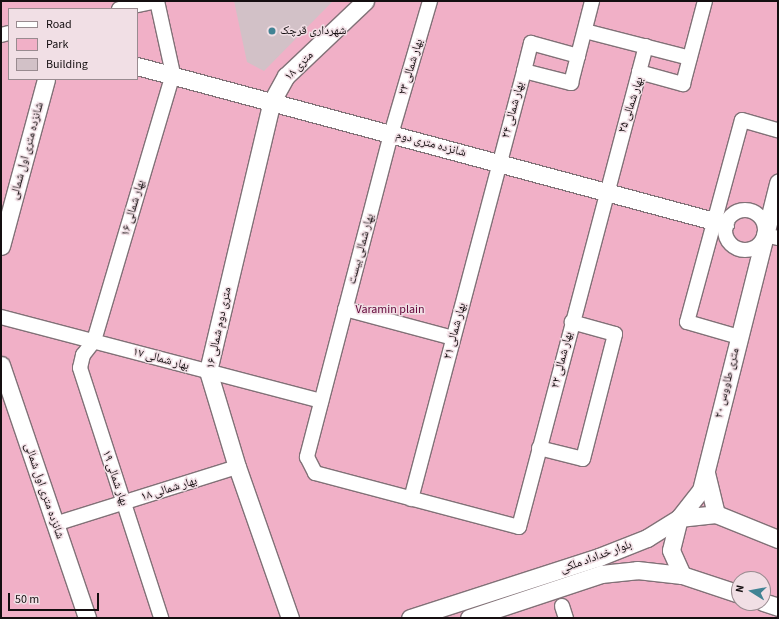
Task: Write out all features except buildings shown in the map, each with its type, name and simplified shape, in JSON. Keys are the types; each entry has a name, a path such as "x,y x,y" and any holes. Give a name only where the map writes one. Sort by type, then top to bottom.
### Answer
{"street":[{"path":"125,8 157,1 173,74"},
{"name":"۱۸ متری","path":"272,101 286,76 365,1"},
{"name":"بهار شمالی ۲۳","path":"391,134 430,1"},
{"name":"بهار شمالی ۲۴","path":"499,163 524,71 571,83 592,1"},
{"name":"بهار شمالی ۲۵","path":"605,192 639,72 683,84 705,1"},
{"path":"585,31 690,58"},
{"path":"524,71 531,43 578,56"},
{"path":"639,72 646,46"},
{"name":"شانزده متری دوم","path":"138,66 173,74 720,223"},
{"name":"بهار شمالی ۱۶","path":"94,341 173,74"},
{"name":"شانزده متری اول شمالی","path":"1,246 46,80"},
{"name":"۱۶ متری دوم شمالی","path":"272,101 208,371 237,468 290,618"},
{"path":"739,337 688,322 720,223 742,120 778,130"},
{"name":"بهار شمالی بیست","path":"391,134 307,457 315,473 411,499"},
{"name":"بهار شمالی ۲۱","path":"411,499 499,163"},
{"name":"۲۰ متری طاووس","path":"682,574 671,550 679,518 701,490 739,337 771,237 778,183"},
{"name":"بهار شمالی ۲۲","path":"411,499 519,527 605,192"},
{"path":"750,210 763,219 771,237 755,247 740,249 727,240 720,223 735,212 750,210"},
{"path":"345,310 453,338"},
{"name":"بهار شمالی ۱۷","path":"1,317 321,401"},
{"path":"540,448 583,459 612,348 615,334 572,322"},
{"name":"بهار شمالی ۱۹","path":"94,341 83,355 80,368 162,618"},
{"name":"شانزده متری اول شمالی","path":"1,364 87,618"},
{"name":"بهار شمالی ۱۸","path":"55,524 237,468"},
{"path":"706,471 716,514"},
{"name":"بلوار خداداد ملکی","path":"410,618 599,557 647,538 679,518 716,514 778,539"},
{"name":"بلوار خداداد ملکی","path":"469,618 602,574 637,570 682,574 731,591"}],"green space":[{"name":"Varamin plain","path":"1,1 778,1 778,618 1,618"}],"place":[{"name":"شهرداری قرچک","path":"272,31"}]}
